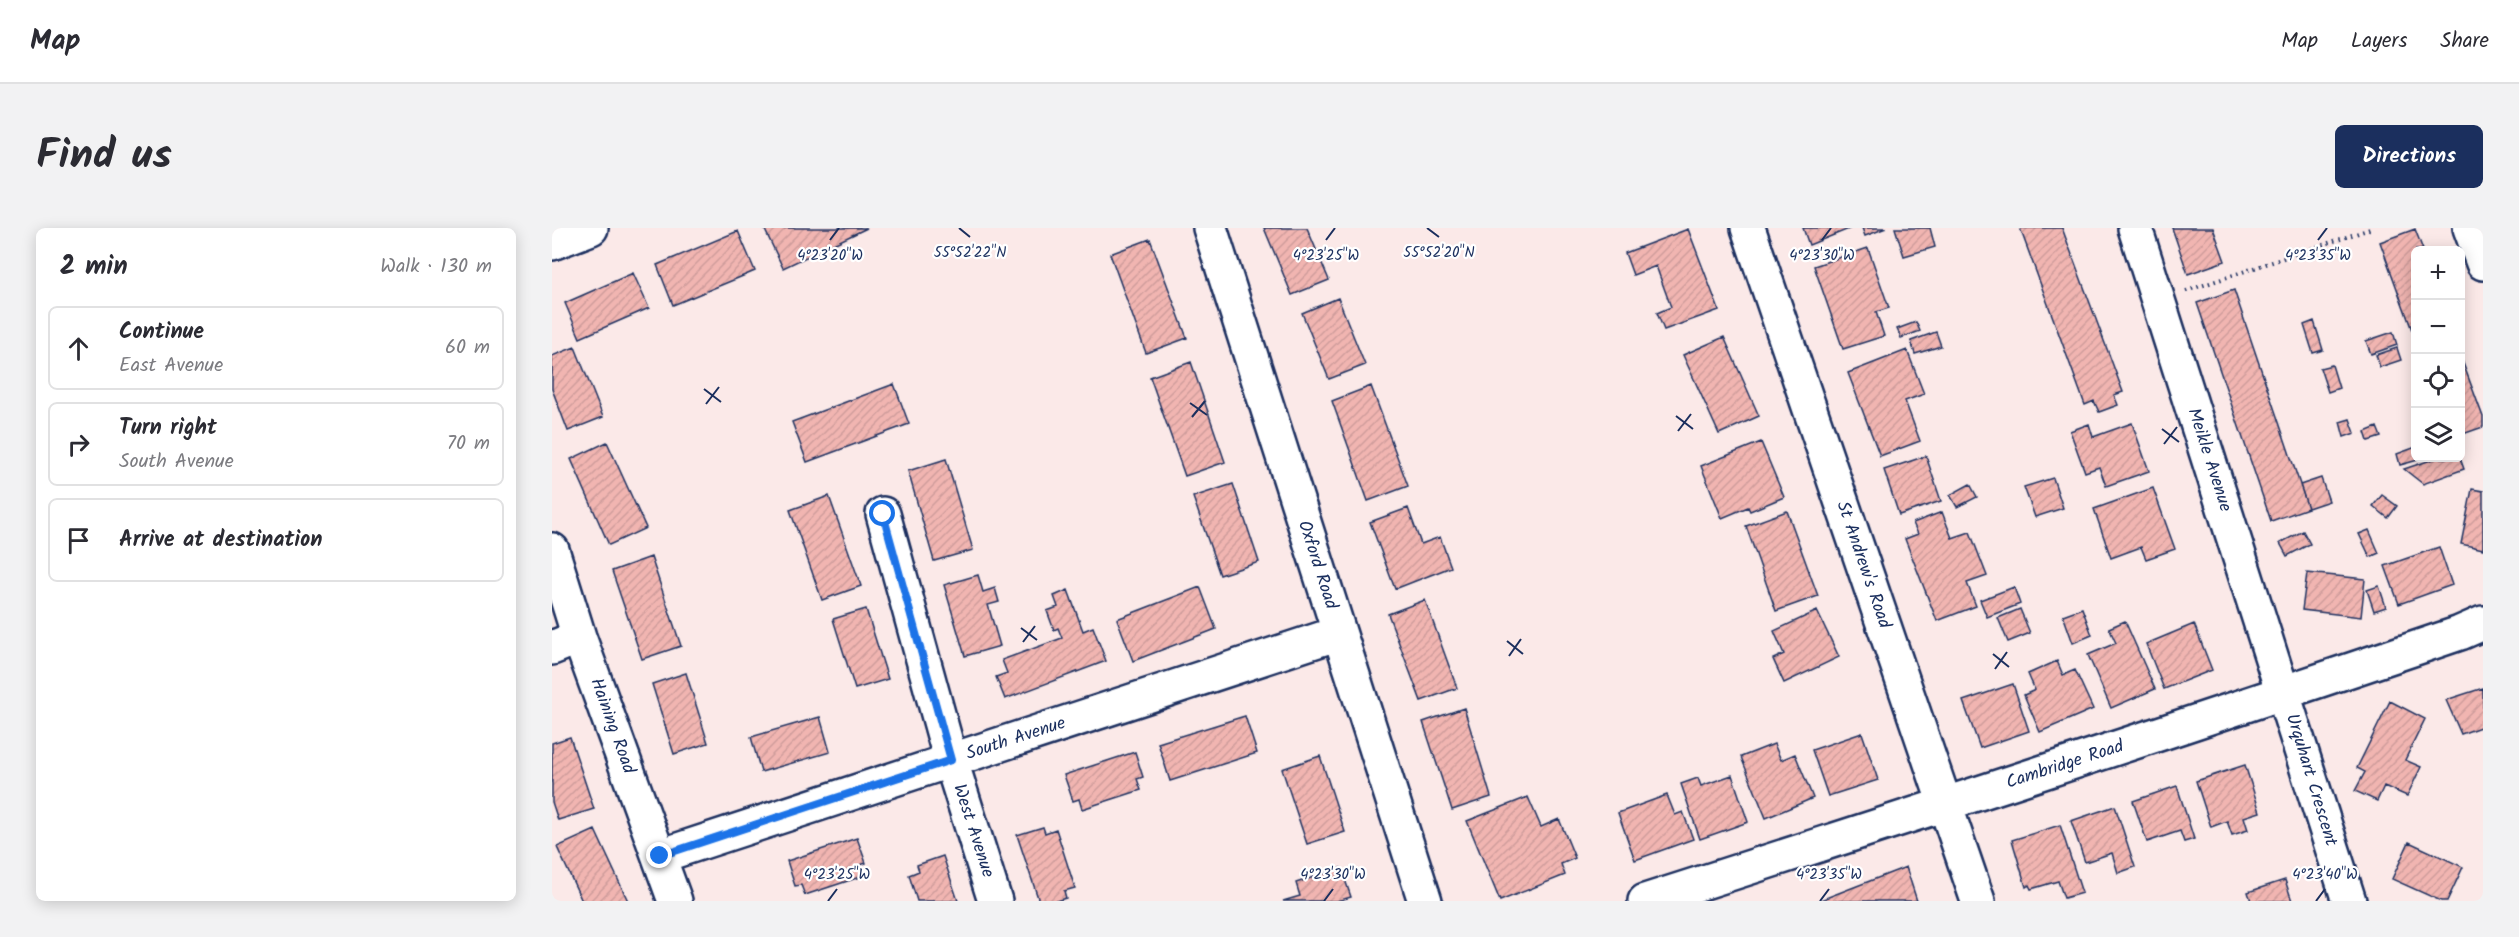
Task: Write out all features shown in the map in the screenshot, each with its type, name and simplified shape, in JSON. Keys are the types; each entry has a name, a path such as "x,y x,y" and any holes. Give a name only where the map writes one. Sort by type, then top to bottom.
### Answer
{"street":[{"path":"552,243 591,228"},
{"name":"Oxford Road","path":"1210,228 1425,901"},
{"name":"St Andrew's Road","path":"1748,228 1978,901"},
{"name":"Meikle Avenue","path":"2135,228 2284,693"},
{"path":"2470,228 2483,263"},
{"name":"West Avenue","path":"883,514 951,760 995,901"},
{"name":"Haining Road","path":"552,550 566,643 660,856 675,901"},
{"name":"Cambridge Road","path":"1645,901 2284,693 2460,633 2483,623"},
{"name":"South Avenue","path":"660,856 1339,633"},
{"name":"Urquhart Crescent","path":"2284,693 2349,901"}],"path":[{"path":"2158,300 2373,228"}],"building":[{"path":"769,228 867,228 783,268 765,230"},
{"path":"1264,228 1307,228 1329,280 1292,295"},
{"path":"1803,228 1848,228 1849,229 1809,245"},
{"path":"1862,228 1886,228 1865,236"},
{"path":"1895,228 1930,228 1935,247 1904,256"},
{"path":"2020,228 2062,228 2123,392 2114,395 2118,405 2099,412 2094,401 2085,405"},
{"path":"2172,228 2213,228 2225,261 2188,274"},
{"path":"1688,229 1719,310 1664,330 1657,313 1671,307 1656,266 1633,275 1625,253"},
{"path":"2415,229 2421,246 2411,246 2411,327 2380,242"},
{"path":"738,231 755,271 673,305 657,265"},
{"path":"1150,239 1187,338 1146,353 1110,254"},
{"path":"1868,248 1889,308 1876,312 1884,336 1843,349 1814,266"},
{"path":"633,273 649,308 580,338 565,303"},
{"path":"2234,290 2308,508 2271,521 2197,303"},
{"path":"1338,298 1365,365 1329,379 1302,313"},
{"path":"2314,321 2323,350 2313,353 2304,325"},
{"path":"1916,322 1920,331 1901,338 1897,329"},
{"path":"1936,332 1941,346 1915,354 1911,341"},
{"path":"2393,332 2397,345 2371,354 2366,341"},
{"path":"1724,337 1759,416 1719,434 1683,355"},
{"path":"575,347 603,417 568,431 552,389 552,356"},
{"path":"2397,348 2401,360 2380,367 2376,355"},
{"path":"1907,350 1924,394 1905,401 1920,441 1880,456 1848,373"},
{"path":"1191,362 1225,462 1185,476 1150,377"},
{"path":"2332,365 2339,388 2328,392 2320,368"},
{"path":"2465,368 2483,417 2483,427 2465,433"},
{"path":"894,384 909,424 807,462 792,422"},
{"path":"1371,386 1408,486 1368,501 1332,401"},
{"path":"2350,419 2355,433 2344,437 2340,422"},
{"path":"2132,423 2149,471 2106,486 2099,467 2085,472 2070,431 2089,424 2093,437"},
{"path":"2377,427 2381,437 2368,441 2365,432"},
{"path":"607,442 646,528 609,545 571,459"},
{"path":"1761,442 1784,497 1750,511 1748,507 1722,518 1701,466"},
{"path":"2411,449 2411,462 2400,465 2397,454"},
{"path":"1926,456 1941,501 1899,515 1884,470"},
{"path":"946,459 973,550 934,561 908,471"},
{"path":"2425,462 2461,462 2464,469 2423,484 2404,469"},
{"path":"2053,478 2063,508 2035,517 2024,487"},
{"path":"2321,478 2329,501 2308,508 2300,485"},
{"path":"1233,484 1259,562 1220,575 1193,497"},
{"path":"1970,484 1977,497 1957,507 1950,495"},
{"path":"2153,488 2175,549 2146,559 2141,547 2111,558 2094,509"},
{"path":"2472,489 2483,491 2483,549 2461,544"},
{"path":"2382,495 2397,506 2388,518 2373,506"},
{"path":"829,496 861,586 822,600 790,510"},
{"path":"1408,508 1421,544 1440,537 1451,567 1395,589 1370,522"},
{"path":"1787,511 1818,596 1776,611 1746,526"},
{"path":"1942,512 1952,538 1970,532 1987,576 1967,583 1976,606 1937,621 1905,539 1918,534 1913,523"},
{"path":"2369,530 2379,553 2370,557 2359,534"},
{"path":"2303,531 2310,544 2287,556 2280,543"},
{"path":"2439,547 2452,585 2399,604 2385,566"},
{"path":"651,557 681,646 642,659 612,571"},
{"path":"2307,573 2365,579 2361,617 2302,610"},
{"path":"978,575 983,592 995,588 999,602 988,605 1000,646 965,656 944,585"},
{"path":"2379,586 2386,607 2374,611 2367,590"},
{"path":"1200,587 1216,629 1133,661 1117,619"},
{"path":"2014,587 2020,604 1987,617 1980,600"},
{"path":"1068,590 1083,631 1093,627 1106,661 1005,699 996,677 1007,673 1002,660 1062,638 1058,628 1054,630 1047,611 1058,607 1054,596"},
{"path":"1425,600 1457,688 1421,701 1388,614"},
{"path":"2082,608 2092,635 2073,643 2063,615"},
{"path":"866,609 888,679 855,689 833,619"},
{"path":"2020,609 2030,633 2008,642 1998,618"},
{"path":"1817,611 1839,657 1784,683 1773,659 1784,654 1774,631"},
{"path":"2125,621 2155,689 2111,708 2088,655 2116,643 2109,628"},
{"path":"2194,624 2212,670 2164,689 2146,644"},
{"path":"2057,661 2063,675 2075,670 2093,709 2040,732 2024,695 2035,690 2028,674"},
{"path":"686,673 708,743 674,754 652,684"},
{"path":"2013,684 2029,731 1980,748 1963,701"},
{"path":"2483,688 2483,726 2461,734 2446,700"},
{"path":"2390,701 2425,719 2405,760 2421,767 2407,796 2384,786 2377,801 2355,791 2365,772 2357,768"},
{"path":"1464,708 1491,797 1452,810 1423,722"},
{"path":"1245,716 1257,753 1170,781 1158,743"},
{"path":"820,717 830,752 761,772 751,737"},
{"path":"1862,733 1878,780 1828,796 1812,750"},
{"path":"570,737 594,809 558,820 552,802 552,743"},
{"path":"1774,744 1781,760 1795,754 1813,798 1766,818 1741,757"},
{"path":"1135,752 1143,777 1137,779 1141,790 1082,809 1079,799 1073,801 1064,775"},
{"path":"1320,756 1345,832 1307,844 1282,769"},
{"path":"2245,765 2260,812 2244,817 2248,830 2232,835 2227,821 2211,827 2196,781"},
{"path":"1732,775 1748,822 1700,839 1681,784 1698,778 1701,786"},
{"path":"2177,786 2194,839 2184,842 2180,831 2147,842 2133,801"},
{"path":"1667,795 1675,815 1683,812 1693,839 1635,860 1618,813"},
{"path":"1528,797 1541,827 1559,819 1575,858 1561,864 1565,875 1500,901 1467,821"},
{"path":"2115,806 2135,867 2118,873 2112,853 2085,862 2071,821"},
{"path":"2060,825 2082,893 2064,898 2058,881 2031,889 2029,885 2026,887 2012,840"},
{"path":"1043,827 1045,833 1056,829 1075,888 1064,891 1066,898 1056,901 1039,901 1017,835"},
{"path":"595,830 628,901 582,901 557,847"},
{"path":"857,838 866,863 860,865 863,876 805,895 801,885 795,886 787,861"},
{"path":"2409,842 2463,867 2447,901 2441,901 2392,879"},
{"path":"943,856 958,901 917,901 909,875 919,871 917,865"},
{"path":"1906,867 1917,901 1818,901"},
{"path":"1341,868 1351,897 1337,901 1283,901 1300,896 1296,883"},
{"path":"2285,880 2292,901 2251,901 2248,892"}],"route":[{"path":"660,856 951,760 883,514"}]}
